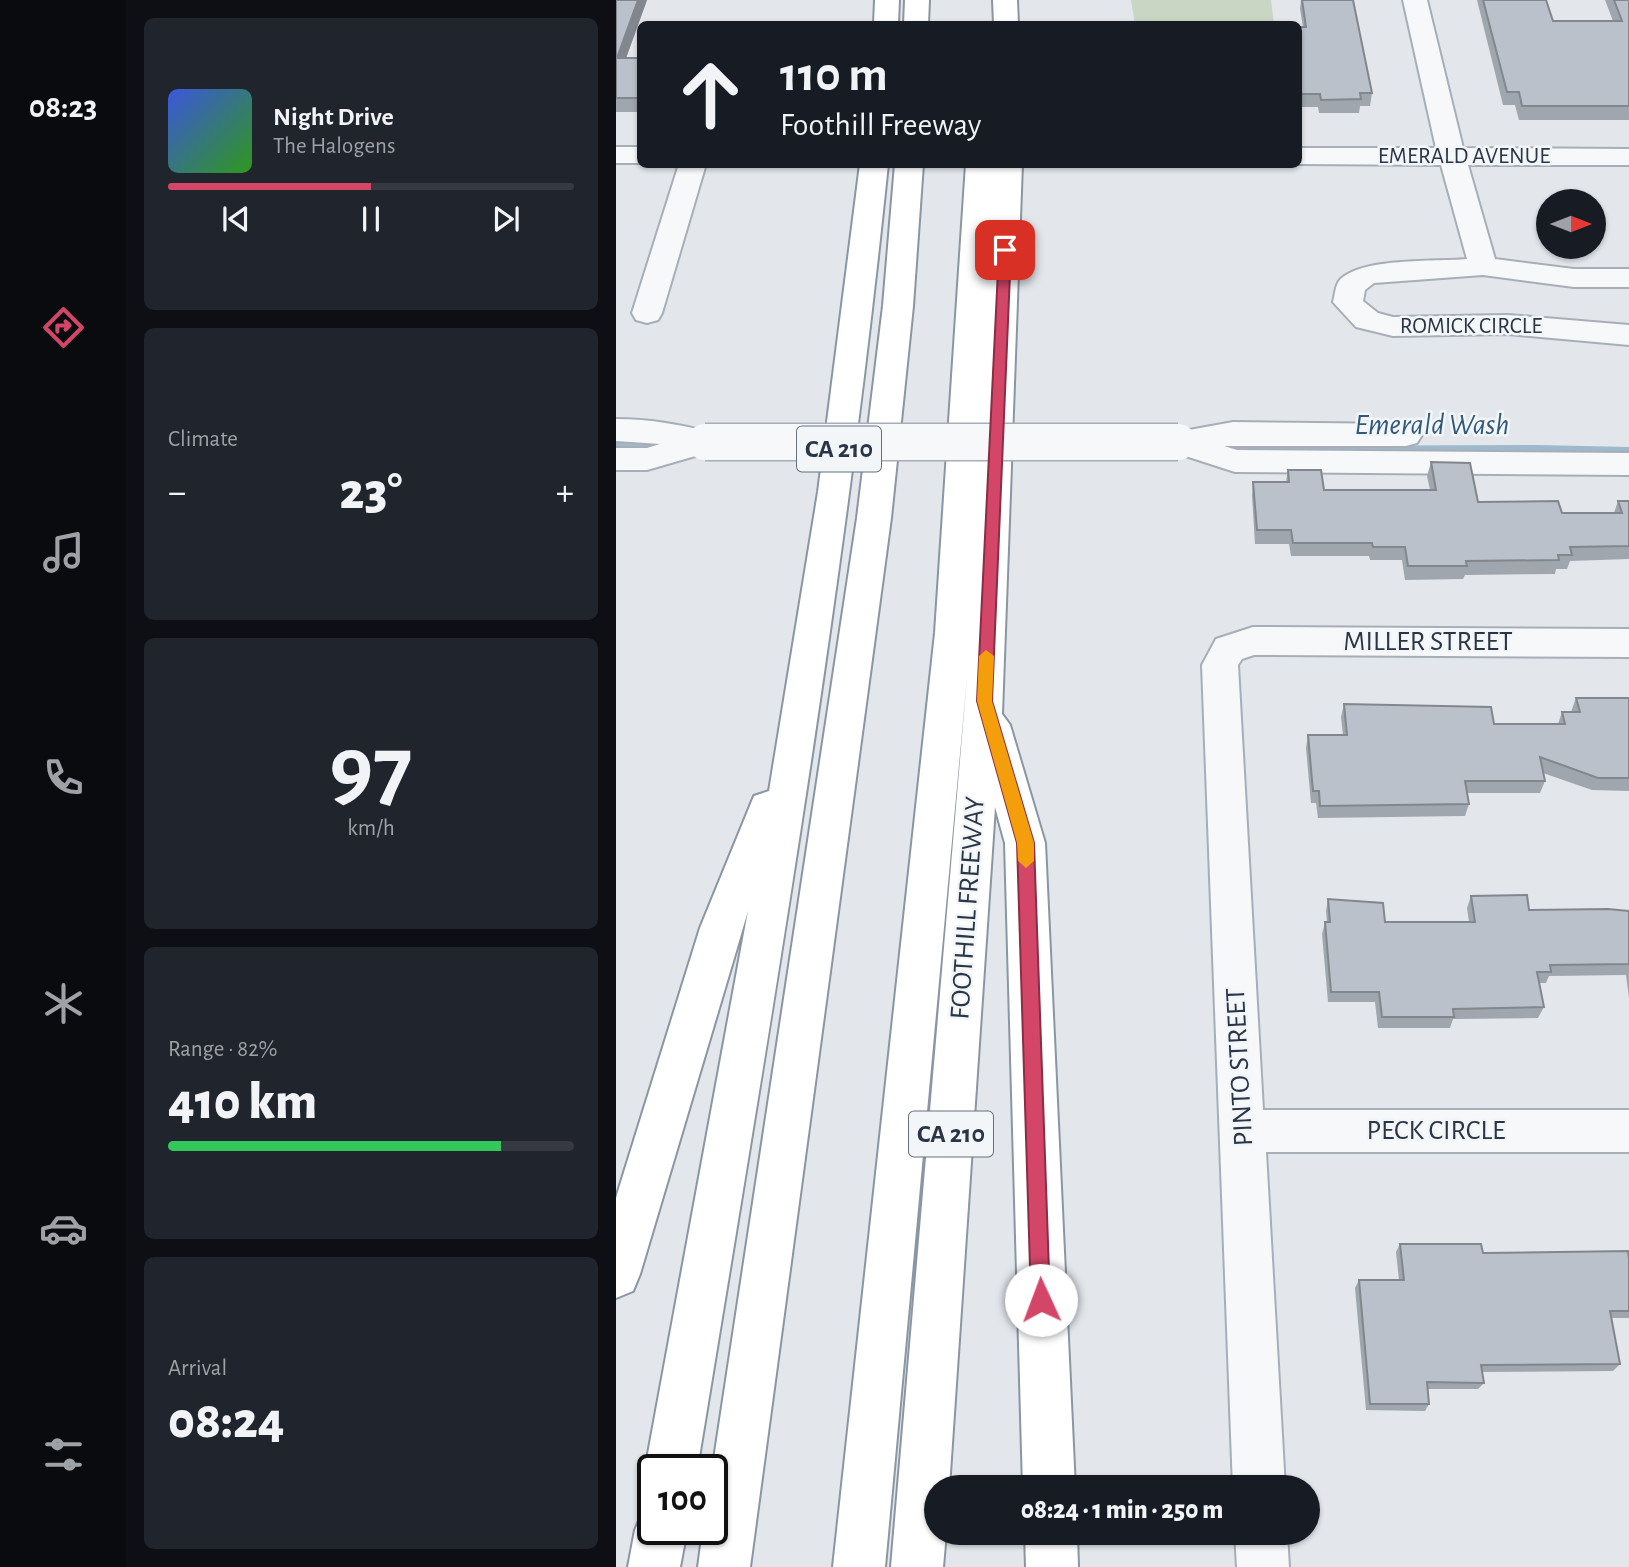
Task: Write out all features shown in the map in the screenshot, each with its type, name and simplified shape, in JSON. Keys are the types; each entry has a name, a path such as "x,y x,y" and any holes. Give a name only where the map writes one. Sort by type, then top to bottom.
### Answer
{"highway":[{"path":"886,21 887,0"},
{"path":"916,21 917,0"},
{"path":"1005,0 1006,21"},
{"name":"CA 210","path":"674,1454 797,733 859,313 874,168"},
{"path":"724,1567 878,489 894,344 909,168"},
{"path":"859,1567 953,633 970,377 980,168"},
{"name":"FOOTHILL FREEWAY","path":"917,1567 984,701 1008,168"},
{"path":"984,701 1025,843 1049,1475"},
{"path":"616,1274 721,928 797,733"},
{"path":"654,1567 658,1545"},
{"path":"1051,1545 1052,1567"}],"street":[{"path":"1415,0 1451,155 1483,266"},
{"path":"616,155 637,155"},
{"name":"EMERALD AVENUE","path":"1302,156 1629,157"},
{"path":"647,313 692,168"},
{"name":"ROMICK CIRCLE","path":"1629,278 1574,278 1483,266 1430,272 1385,271 1365,276 1351,286 1348,302 1358,316 1394,326 1521,324 1629,335"},
{"path":"616,430 647,430 705,442 1178,442 1233,433 1629,438"},
{"path":"616,459 647,459 705,442"},
{"path":"1178,442 1235,461 1629,464"},
{"name":"MILLER STREET","path":"1229,649 1253,640 1629,643"},
{"name":"PINTO STREET","path":"1229,649 1220,665 1258,1475"},
{"name":"PECK CIRCLE","path":"1243,1132 1629,1132"},
{"path":"1262,1545 1263,1567"}],"green space":[{"path":"1131,0 1271,0 1274,21 1134,21"}],"building":[{"path":"616,0 638,0 617,58 637,58 637,98 616,98"},
{"path":"1302,0 1353,0 1372,93 1360,93 1361,99 1321,100 1320,94 1302,94 1302,27 1306,27"},
{"path":"1483,0 1546,0 1553,21 1622,21 1614,0 1629,0 1629,106 1522,106 1519,92 1507,92"},
{"path":"1431,462 1470,463 1478,502 1558,501 1562,513 1622,513 1618,501 1629,501 1629,546 1570,547 1572,555 1558,555 1559,560 1466,561 1467,566 1408,566 1405,547 1373,547 1372,543 1293,543 1291,530 1257,530 1253,482 1289,482 1288,470 1321,470 1324,490 1436,490"},
{"path":"1576,698 1629,698 1629,778 1598,778 1540,757 1545,781 1465,781 1469,804 1320,806 1319,791 1313,791 1308,735 1347,735 1344,704 1491,707 1494,724 1565,724 1562,712 1580,712"},
{"path":"1527,895 1529,910 1629,911 1629,964 1550,965 1551,972 1537,972 1544,1007 1453,1009 1454,1017 1382,1017 1379,992 1331,992 1325,922 1330,922 1328,899 1383,903 1385,922 1475,922 1471,896"},
{"path":"1400,1244 1481,1244 1483,1253 1628,1251 1629,1311 1610,1311 1620,1364 1481,1365 1484,1383 1427,1382 1429,1404 1370,1404 1359,1280 1404,1280"}],"waterway":[{"name":"Emerald Wash","path":"616,446 648,446"},
{"name":"Emerald Wash","path":"1236,449 1629,450"}],"slow traffic":[{"path":"986,656 984,701 1025,843 1026,861"}],"route":[{"path":"1005,250 984,701 1025,843 1041,1300"}]}
